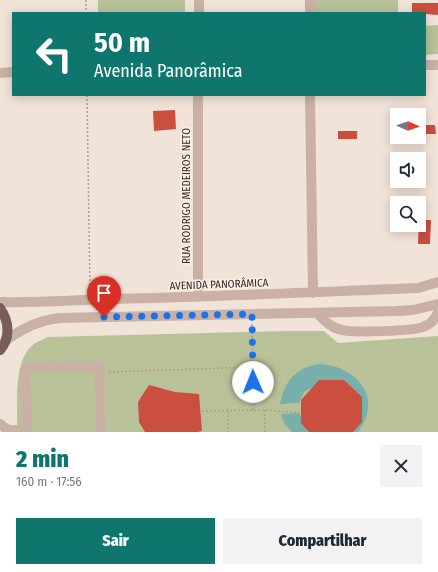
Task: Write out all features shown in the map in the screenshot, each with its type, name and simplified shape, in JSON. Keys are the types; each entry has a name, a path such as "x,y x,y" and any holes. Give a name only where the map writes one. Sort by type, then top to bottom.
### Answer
{"main road":[{"path":"0,308 5,316 8,327 6,340 0,350"}],"street":[{"path":"199,0 199,12"},
{"path":"310,0 310,12"},
{"path":"426,65 438,65"},
{"path":"0,73 12,72"},
{"name":"RUA RODRIGO MEDEIROS NETO","path":"198,96 198,297"},
{"path":"310,96 313,293"},
{"name":"AVENIDA PANORÂMICA","path":"0,302 35,303 313,293 418,288 438,282"},
{"path":"6,340 32,324 59,318 316,312 405,311 436,306 432,322 422,328 372,331 342,331 330,326 316,312"},
{"path":"0,424 8,430 27,431 26,370 33,367 95,366 99,368 101,432"}],"path":[{"path":"86,0 86,12"},
{"path":"87,96 90,300"},
{"path":"252,314 253,410"},
{"path":"99,372 252,367"},
{"path":"265,410 265,432"},
{"path":"202,411 265,410 301,413"},
{"path":"228,411 228,432"}],"green space":[{"path":"98,0 185,0 185,12 98,12"},
{"path":"311,0 398,0 398,12 311,12"},
{"path":"438,25 438,54 426,55 426,26"},
{"path":"324,331 338,343 438,336 438,432 17,432 17,398 19,373 22,361 27,351 34,344 48,337"}],"water":[{"path":"319,364 333,366 345,371 355,377 362,386 367,396 368,407 365,419 358,432 292,432 284,423 281,414 299,413 302,418 315,386 304,392 299,403 280,404 288,382 298,372"}],"building":[{"path":"412,3 438,3 438,15 426,14 426,12 412,12"},
{"path":"175,110 176,129 154,131 153,111"},
{"path":"426,125 435,125 436,134 426,134"},
{"path":"338,131 357,131 357,139 338,139"},
{"path":"426,220 431,220 430,244 418,244 418,232 426,232"},
{"path":"319,380 344,380 362,397 362,422 353,432 309,432 301,423 301,400"},
{"path":"149,385 175,392 199,394 202,431 145,432 139,422 138,402"}],"route":[{"path":"104,317 252,314 253,382"}]}
